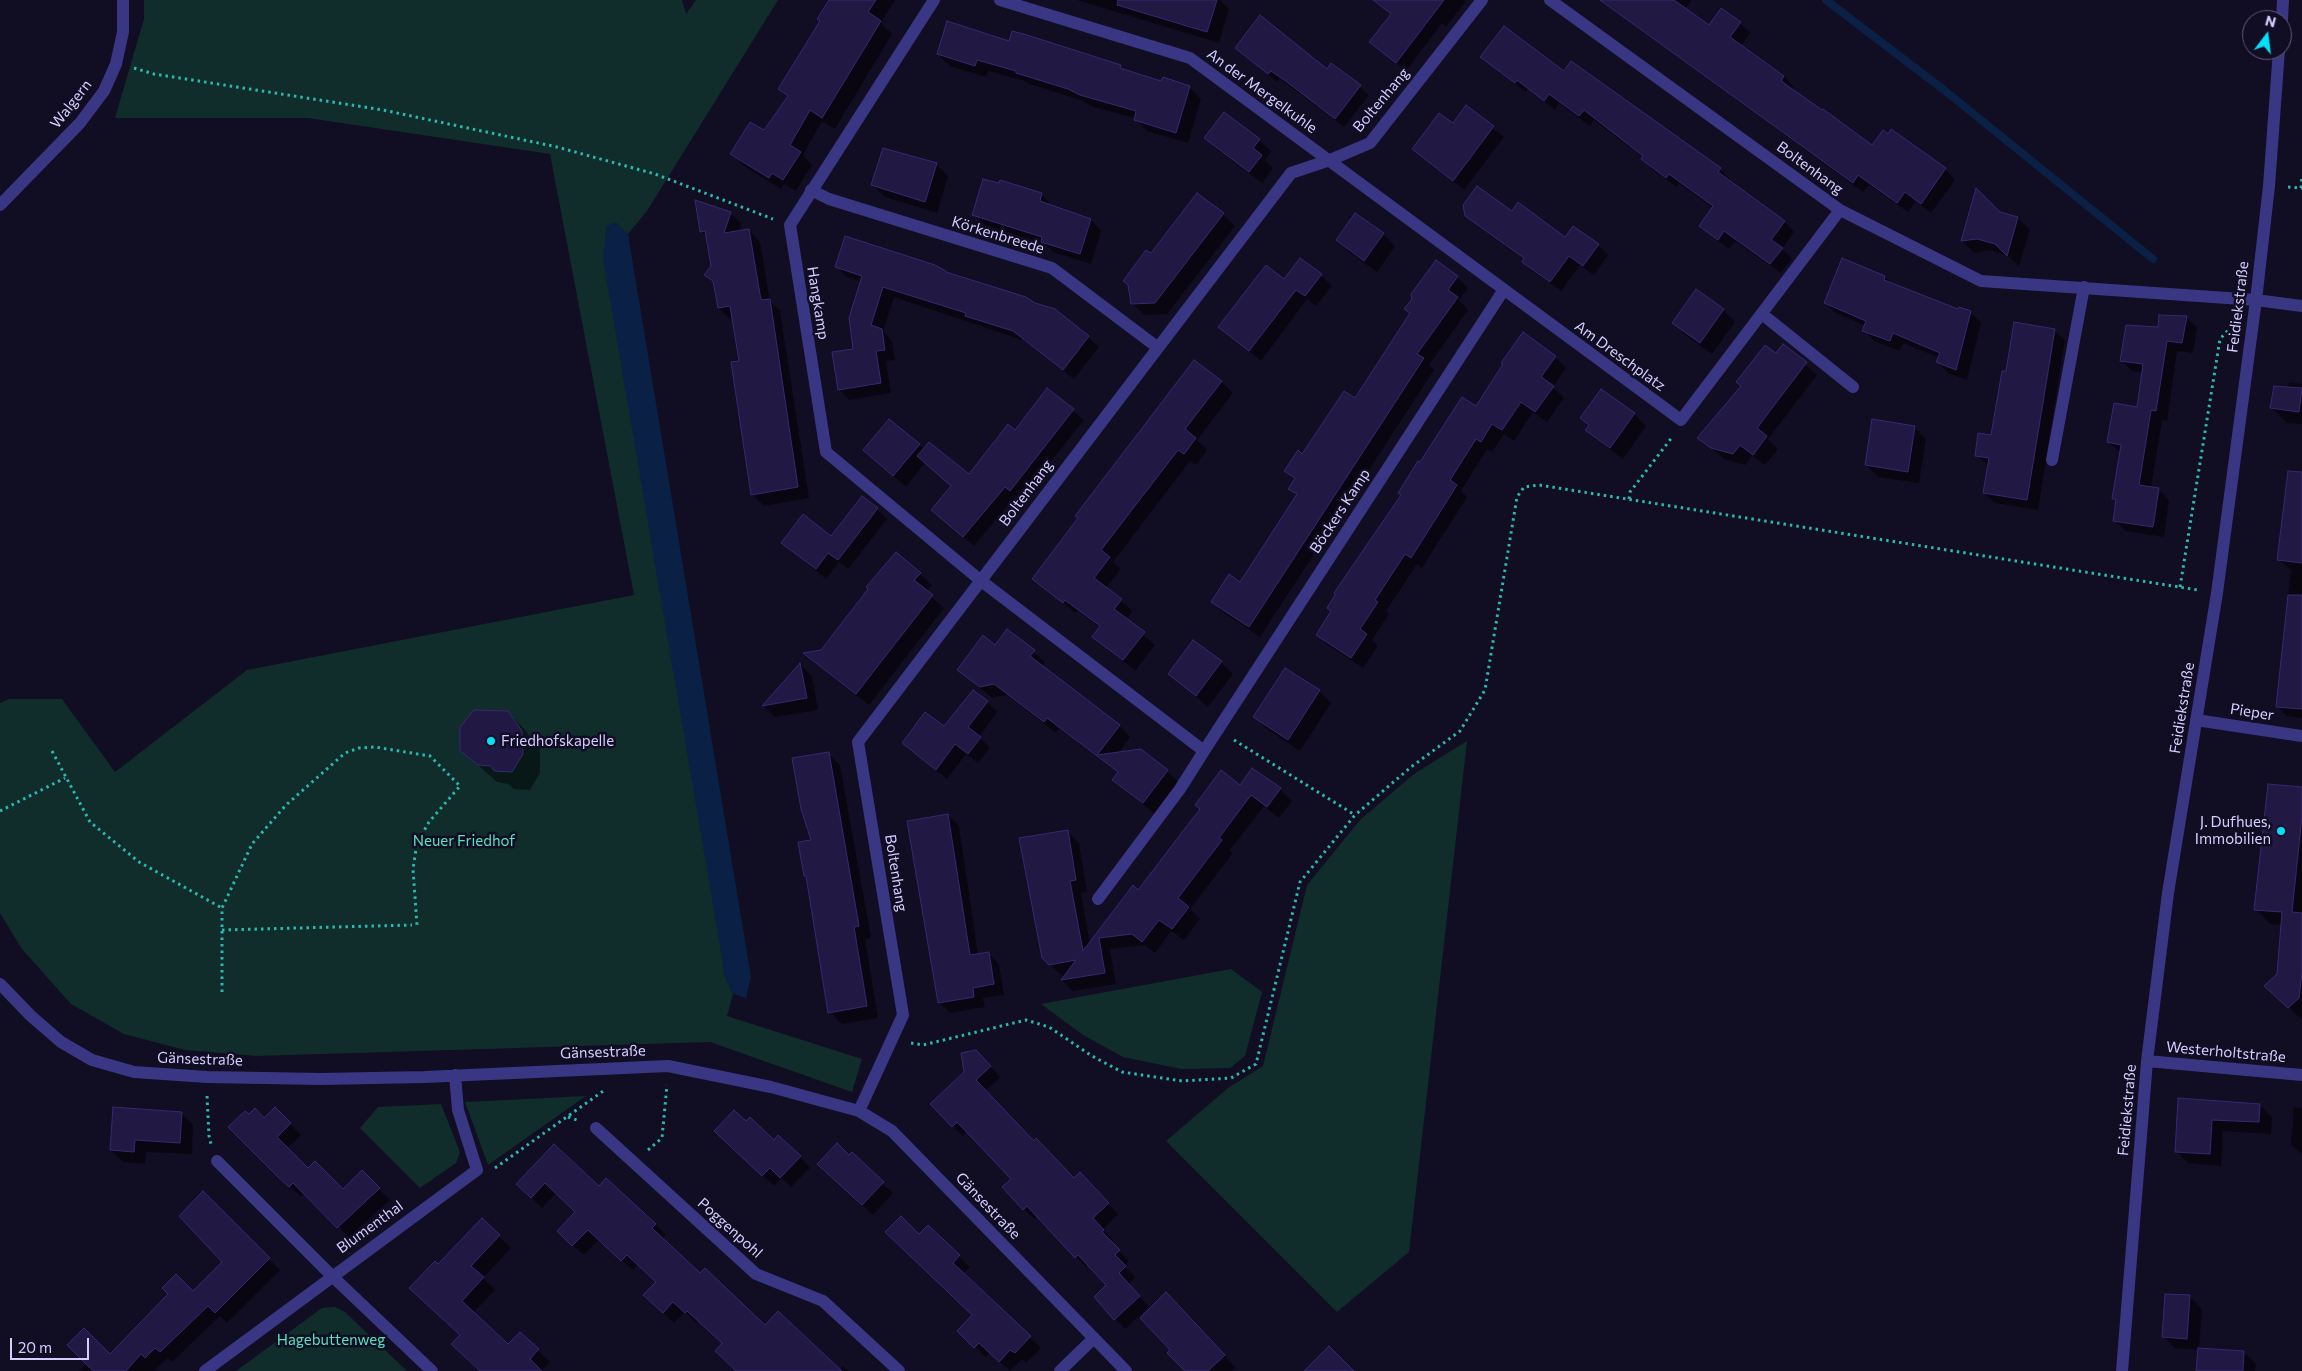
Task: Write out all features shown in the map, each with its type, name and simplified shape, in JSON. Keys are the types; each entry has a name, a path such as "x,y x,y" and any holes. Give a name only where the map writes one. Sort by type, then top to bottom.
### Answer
{"street":[{"name":"Walgern","path":"0,205 80,123 104,91 116,64 123,32 123,0"},
{"path":"790,225 934,0"},
{"name":"An der Mergelkuhle","path":"1000,0 1190,58 1330,160"},
{"name":"Boltenhang","path":"859,1111 903,1015 858,742 1291,173 1330,160 1370,143 1482,0"},
{"name":"Boltenhang","path":"1550,0 1840,210 1981,281 2256,300 2302,306"},
{"name":"Feidiekstraße","path":"2122,1371 2147,1061 2168,893 2217,593 2256,300 2269,186 2279,60"},
{"name":"Am Dreschplatz","path":"1330,160 1503,291 1681,420"},
{"name":"Körkenbreede","path":"811,190 829,200 1052,268 1157,347"},
{"path":"1681,420 1840,210"},
{"name":"Hangkamp","path":"790,225 826,452 980,580"},
{"path":"2052,460 2084,287"},
{"name":"Böckers Kamp","path":"1098,899 1180,789 1217,729 1503,291"},
{"path":"1762,314 1852,387"},
{"path":"980,580 1204,751"},
{"name":"Pieper","path":"2196,720 2302,736"},
{"name":"Gänsestraße","path":"0,984 31,1016 54,1035 92,1060 134,1072 207,1077 321,1079 668,1066 771,1087 859,1111 892,1131 1126,1371"},
{"name":"Westerholtstraße","path":"2147,1061 2302,1075"},
{"path":"454,1075 458,1110 477,1170"},
{"name":"Poggenpohl","path":"596,1128 756,1274 823,1301 899,1371"},
{"path":"217,1161 332,1276 432,1371"},
{"name":"Blumenthal","path":"205,1371 477,1170"},
{"path":"1060,1371 1094,1338"}],"path":[{"path":"116,64 154,74 383,110 557,147 655,174 790,225"},
{"path":"893,1040 923,1045 1026,1020 1049,1027 1092,1056 1122,1072 1182,1081 1231,1078 1256,1064 1300,882 1355,816 1411,767 1460,731 1485,690 1517,498 1524,487 1539,485 2180,587 2220,339 2256,300"},
{"path":"1629,499 1630,492 1678,428 1681,420"},
{"path":"1217,729 1355,816"},
{"path":"222,992 222,908 252,844 286,806 345,753 359,748 375,747 430,756 460,786 429,822 417,843 413,869 418,925"},
{"path":"52,751 90,822 139,862 222,908"},
{"path":"0,811 66,778"},
{"path":"222,930 412,925"},
{"path":"477,1170 495,1168 636,1066"},
{"path":"635,1163 662,1138 668,1066"},
{"path":"207,1077 209,1136 217,1161"}],"green space":[{"name":"Neuer Friedhof","path":"144,0 682,0 686,14 696,0 778,0 647,211 628,234 615,222 725,976 733,994 727,1016 862,1059 852,1092 710,1042 257,1056 185,1050 124,1034 71,1004 22,949 0,913 0,703 9,699 62,699 115,772 247,670 634,595 550,154 308,118 115,118 144,19"},
{"path":"1467,741 1409,1252 1337,1312 1166,1141 1228,1088 1263,1066 1307,885 1360,820 1414,774"},
{"path":"1231,969 1262,992 1245,1056 1230,1068 1181,1069 1123,1057 1083,1035 1041,1004"},
{"path":"586,1096 488,1165 465,1102 526,1099"},
{"path":"441,1104 460,1152 456,1163 420,1188 360,1128 378,1107"},
{"name":"Hagebuttenweg","path":"335,1307 345,1312 407,1371 236,1371 322,1308"}],"water":[{"path":"615,222 628,234 751,977 746,998 733,994 725,976 603,259 606,227"}],"building":[{"path":"829,0 876,0 868,12 881,21 822,118 810,110 790,145 801,152 783,180 772,173 769,178 730,154 750,122 764,130 788,96 778,89 820,21 817,19"},
{"path":"1118,0 1217,0 1207,32 1117,5"},
{"path":"1373,0 1444,0 1396,63 1369,42 1391,14"},
{"path":"1600,0 1674,0 1709,25 1721,8 1741,22 1730,37 1784,76 1781,81 1872,145 1883,130 1888,134 1891,129 1946,168 1921,204 1905,192 1897,203 1858,175 1853,183"},
{"path":"1260,15 1327,69 1331,63 1361,85 1335,119 1287,82 1271,71 1268,74 1235,48"},
{"path":"947,21 1009,41 1012,31 1027,35 1121,65 1120,68 1161,81 1163,77 1190,86 1176,133 1134,120 1136,111 1080,95 1068,89 1016,73 1016,71 977,60 975,66 937,54"},
{"path":"1504,26 1564,71 1571,61 1721,168 1718,172 1785,221 1771,240 1783,248 1770,264 1724,231 1718,240 1699,226 1713,206 1669,174 1666,178 1641,159 1643,156 1584,110 1579,116 1549,94 1544,101 1517,80 1515,83 1480,57"},
{"path":"1466,105 1494,126 1453,181 1412,149 1439,113 1453,123"},
{"path":"1224,112 1260,139 1253,148 1262,155 1249,172 1204,138"},
{"path":"883,148 937,163 925,202 871,185"},
{"path":"983,179 999,183 1000,180 1042,193 1040,201 1091,219 1080,254 1041,242 1042,237 972,215"},
{"path":"1477,186 1512,211 1518,202 1565,237 1573,226 1599,244 1583,266 1569,256 1550,282 1522,262 1524,258 1465,216 1463,205"},
{"path":"1976,188 2000,212 2018,217 2007,256 1995,244 1977,239 1961,241"},
{"path":"1197,193 1224,213 1155,303 1131,304 1128,285 1123,281 1146,250 1151,253"},
{"path":"695,200 731,212 724,233 749,229 761,300 770,299 798,487 751,495 731,362 739,361 730,306 718,308 713,281 704,275 711,266 705,231 700,232"},
{"path":"1355,213 1384,233 1364,261 1336,240"},
{"path":"845,236 935,265 946,272 1026,297 1035,303 1055,309 1089,336 1063,370 1013,331 965,316 966,313 883,287 871,325 882,329 885,350 876,351 881,383 838,390 832,352 853,349 849,318 862,276 835,267"},
{"path":"1300,258 1322,274 1305,296 1296,290 1249,351 1218,327 1266,265 1284,279"},
{"path":"1842,258 1885,276 1884,280 1958,309 1959,307 1971,311 1956,370 1936,362 1940,353 1893,333 1890,341 1862,331 1866,321 1824,303"},
{"path":"1436,260 1458,276 1448,290 1458,297 1417,354 1424,358 1249,627 1211,602 1229,574 1240,582 1297,494 1288,489 1295,478 1284,471 1298,450 1302,454 1344,391 1355,398 1410,313 1404,309 1412,299 1411,294"},
{"path":"1696,289 1724,309 1700,343 1672,323"},
{"path":"2159,315 2187,316 2182,343 2167,341 2156,411 2151,410 2139,485 2159,488 2153,527 2113,521 2116,499 2112,499 2121,445 2107,442 2114,403 2137,407 2143,364 2120,361 2126,325 2158,327"},
{"path":"2014,322 2055,329 2027,500 1983,493 1989,458 1975,456 1978,433 1991,435 2002,371 2006,371"},
{"path":"1523,332 1556,356 1541,377 1554,386 1535,412 1521,402 1502,430 1492,424 1481,442 1476,439 1450,480 1457,485 1411,558 1405,554 1375,600 1378,602 1360,629 1367,634 1351,658 1316,635 1331,611 1327,608 1335,595 1334,593 1401,495 1398,493 1462,397 1476,406 1503,364 1501,363"},
{"path":"1783,344 1807,362 1757,428 1767,436 1753,455 1740,445 1733,454 1711,448 1697,438 1741,386 1736,382 1765,345 1776,353"},
{"path":"1194,360 1222,381 1185,429 1196,438 1184,454 1178,450 1101,550 1110,557 1094,578 1122,599 1114,609 1145,632 1123,660 1092,637 1100,626 1065,600 1063,603 1032,579 1078,518 1075,516"},
{"path":"2274,386 2302,388 2299,412 2270,408"},
{"path":"1047,388 1074,409 1010,491 1005,487 963,537 931,510 951,486 917,456 929,442 969,474 1008,424 1015,430"},
{"path":"1601,389 1635,413 1610,448 1585,430 1589,425 1580,418"},
{"path":"889,419 920,444 893,476 863,450"},
{"path":"1872,419 1915,426 1908,472 1865,465"},
{"path":"2288,471 2302,472 2302,563 2277,560"},
{"path":"862,496 878,508 838,560 828,553 816,569 781,543 803,514 831,536"},
{"path":"896,552 921,573 914,580 933,595 856,694 803,653 821,650 868,589 866,587"},
{"path":"2288,595 2302,595 2302,709 2276,707"},
{"path":"1007,629 1035,650 1030,656 1120,725 1097,755 1141,749 1168,770 1143,803 1112,780 1118,772 1047,718 1044,722 994,684 980,687 957,670 983,635 995,645"},
{"path":"1193,640 1222,661 1196,696 1168,674"},
{"path":"800,663 807,698 762,706"},
{"path":"1285,668 1320,690 1288,740 1253,717"},
{"path":"973,690 988,701 968,727 981,737 968,754 955,744 936,770 902,743 925,712 944,726"},
{"name":"Friedhofskapelle","path":"474,710 508,711 522,731 523,754 512,772 494,771 491,766 478,765 460,751 460,727"},
{"path":"829,752 859,926 854,927 867,1006 828,1013 806,876 804,876 798,842 811,840 801,809 792,758"},
{"path":"1252,768 1281,788 1267,807 1251,795 1219,838 1222,840 1178,898 1189,907 1172,929 1159,920 1142,942 1132,934 1099,938 1105,973 1061,980 1076,960 1049,965 1042,958 1019,838 1068,830 1076,880 1070,881 1083,951 1133,885 1138,890 1200,809 1195,805 1221,770 1240,785"},
{"path":"2268,784 2302,787 2302,816 2292,912 2302,913 2302,972 2299,998 2288,1008 2264,986 2277,974 2282,912 2254,910"},
{"path":"948,814 970,955 989,952 994,984 973,988 974,997 938,1003 907,821"},
{"path":"976,1050 991,1066 976,1080 1034,1141 1036,1138 1074,1178 1080,1172 1109,1203 1093,1218 1104,1230 1102,1232 1120,1250 1115,1255 1126,1266 1119,1273 1140,1296 1114,1320 1094,1297 1106,1285 1078,1255 1075,1258 1027,1206 1023,1210 1002,1187 1011,1179 957,1122 952,1127 930,1104 964,1072 961,1053"},
{"path":"2178,1098 2260,1104 2259,1122 2212,1120 2210,1154 2175,1152"},
{"path":"113,1107 182,1112 180,1143 135,1140 134,1152 110,1150"},
{"path":"275,1107 291,1123 277,1137 308,1168 315,1161 343,1189 362,1170 380,1188 337,1228 293,1183 289,1187 228,1127 245,1111 249,1114 255,1108 264,1118"},
{"path":"734,1110 746,1121 750,1117 774,1140 778,1135 801,1156 780,1178 770,1168 762,1176 714,1131"},
{"path":"837,1143 849,1155 852,1152 884,1182 862,1205 817,1164"},
{"path":"554,1144 599,1186 606,1178 656,1224 652,1228 700,1273 705,1268 765,1325 778,1311 842,1371 736,1371 715,1351 722,1343 687,1311 685,1313 673,1302 663,1313 643,1295 656,1282 627,1255 621,1261 588,1230 572,1246 557,1231 575,1212 545,1183 531,1198 516,1184"},
{"path":"203,1191 270,1258 215,1313 208,1306 160,1352 155,1348 145,1358 141,1354 126,1371 93,1371 67,1345 84,1328 110,1354 168,1294 162,1288 176,1274 193,1291 222,1262 179,1216"},
{"path":"901,1216 919,1234 928,1225 960,1255 953,1263 1031,1336 1015,1353 1010,1350 999,1362 979,1343 974,1348 957,1331 972,1315 885,1232"},
{"path":"482,1218 500,1235 471,1266 484,1277 462,1301 508,1344 520,1332 539,1349 530,1359 542,1371 480,1371 451,1344 460,1335 409,1288 435,1261 438,1264"},
{"path":"1166,1292 1225,1355 1208,1371 1185,1371 1167,1353 1170,1350 1140,1318"},
{"path":"2165,1294 2190,1295 2187,1339 2162,1337"},
{"path":"1329,1346 1354,1371 1304,1371"},
{"path":"2198,1348 2244,1351 2243,1371 2196,1371"}],"waterway":[{"path":"1826,0 1944,90 2153,259"}],"place":[{"name":"Friedhofskapelle","path":"491,741"},
{"name":"J. Dufhues, Immobilien","path":"2281,831"}]}
